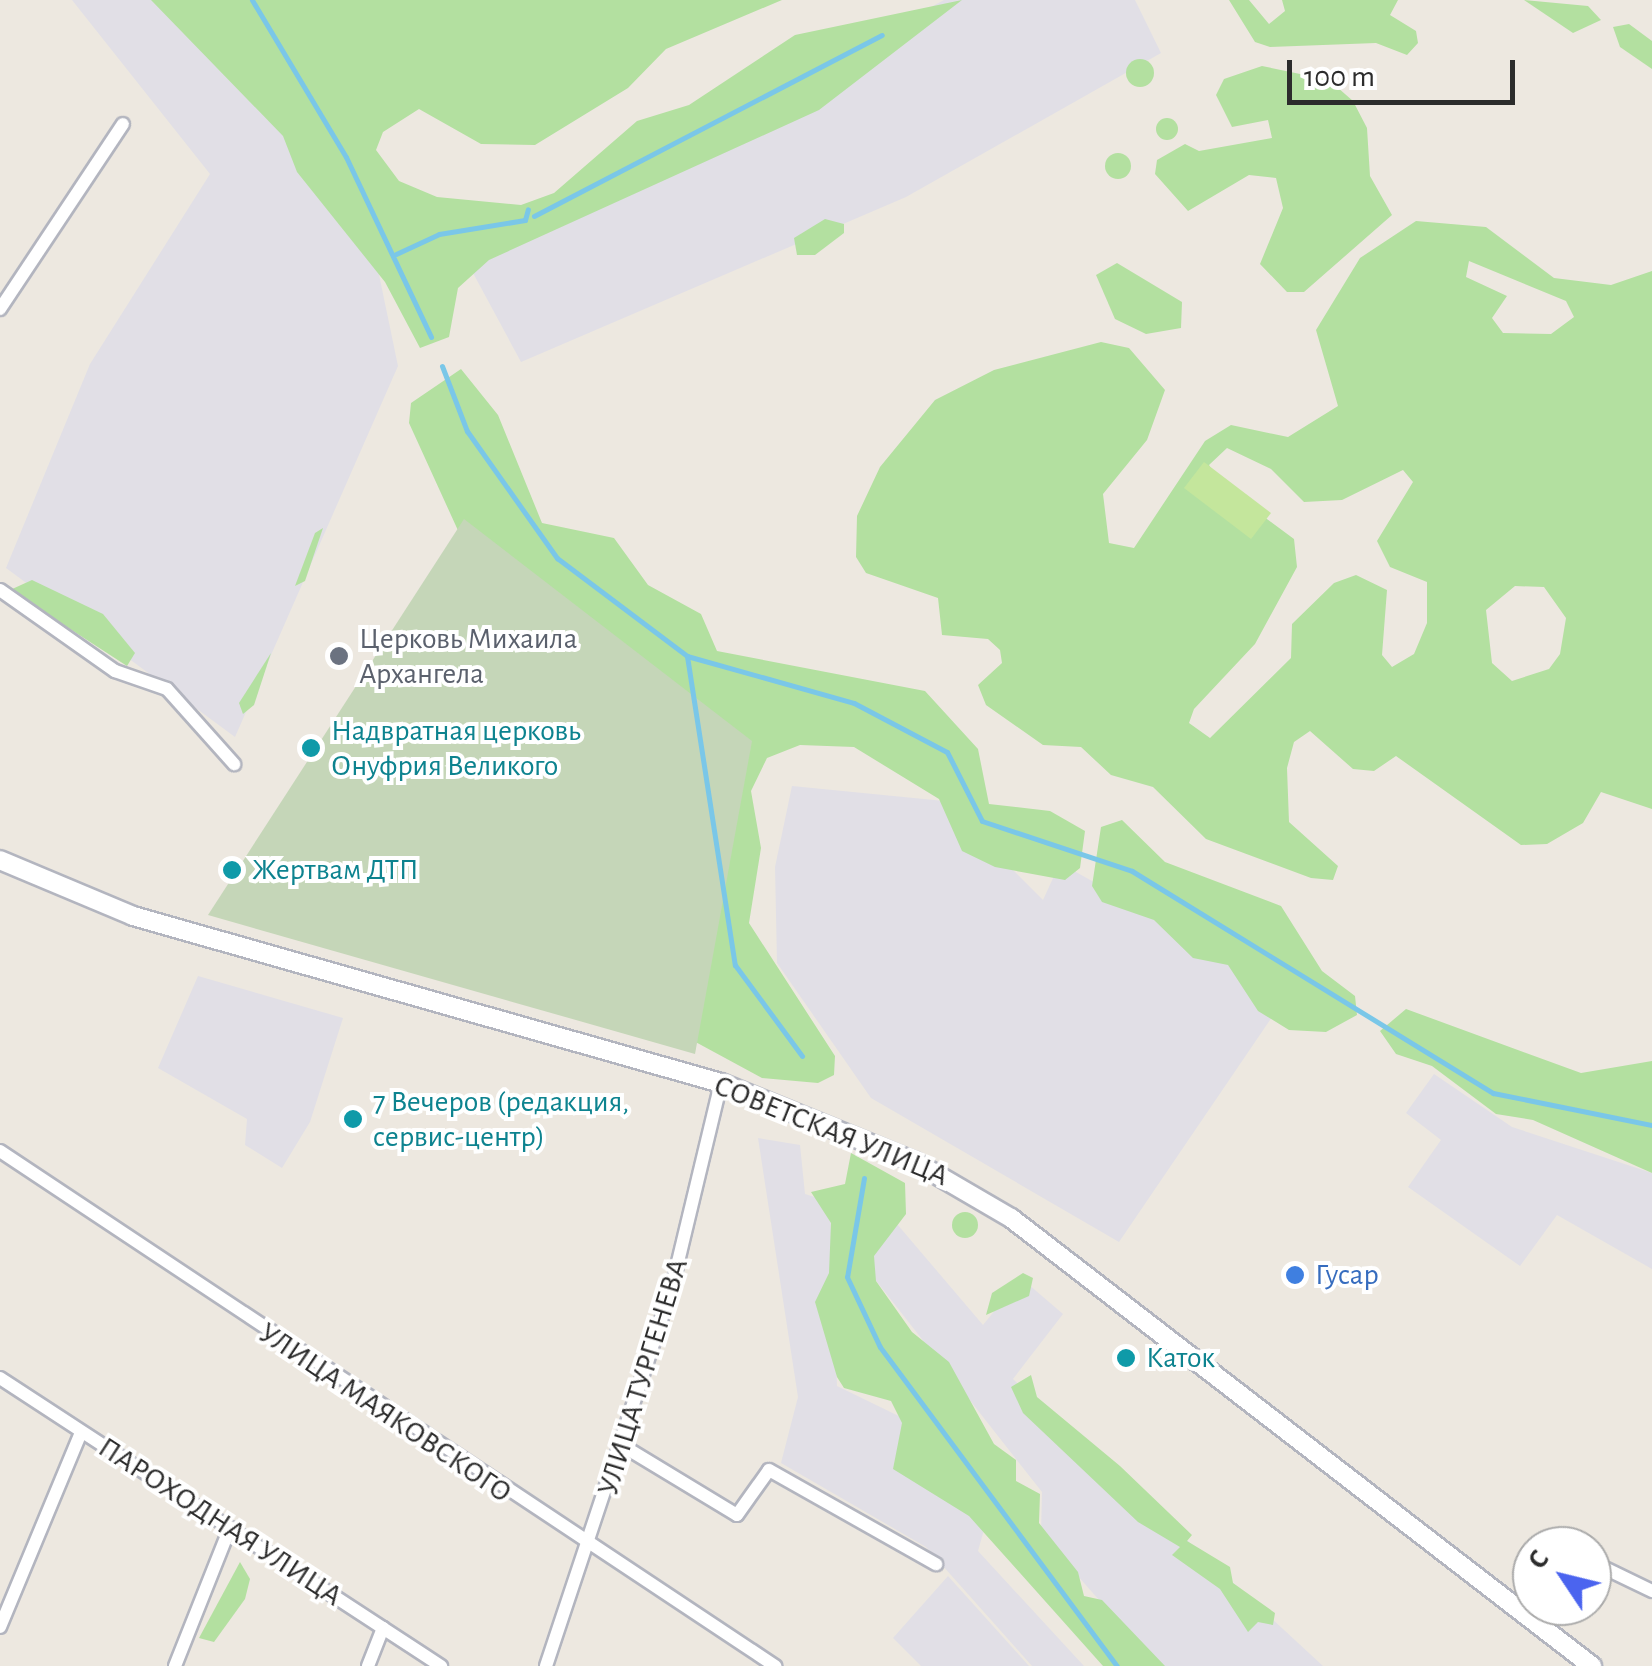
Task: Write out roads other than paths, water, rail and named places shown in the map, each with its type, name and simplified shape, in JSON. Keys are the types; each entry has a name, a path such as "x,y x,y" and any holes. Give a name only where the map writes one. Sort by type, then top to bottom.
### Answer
{"street":[{"path":"0,309 123,124"},
{"path":"0,590 115,670 168,689 234,764"},
{"name":"СОВЕТСКАЯ УЛИЦА","path":"0,860 133,916 721,1083 873,1142 1011,1218 1512,1606"},
{"name":"УЛИЦА ТУРГЕНЕВА","path":"546,1666 591,1549 623,1446 721,1083"},
{"name":"УЛИЦА МАЯКОВСКОГО","path":"0,1150 591,1549 775,1666"},
{"name":"ПАРОХОДНАЯ УЛИЦА","path":"0,1378 441,1666"},
{"path":"0,1627 81,1432"},
{"path":"623,1446 737,1515 769,1470 936,1564"},
{"path":"175,1666 230,1528"},
{"path":"1612,1572 1652,1591"},
{"name":"СОВЕТСКАЯ УЛИЦА","path":"1538,1626 1592,1666"},
{"path":"368,1666 383,1628"}],"waterway":[{"path":"252,0 346,157 431,337"},
{"path":"534,216 882,35"},
{"path":"396,254 439,234 525,220 528,209"},
{"path":"442,366 467,431 557,558 687,656 854,703 947,752 982,821 1132,871 1493,1093 1652,1125"},
{"path":"687,656 735,965 802,1056"},
{"path":"864,1178 847,1277 880,1347 1117,1666"}],"place":[{"name":"Церковь Михаила Архангела","path":"339,656"},
{"name":"Надвратная церковь Онуфрия Великого","path":"311,748"},
{"name":"Жертвам ДТП","path":"232,870"},
{"name":"7 Вечеров (редакция, сервис-центр)","path":"353,1119"},
{"name":"Гусар","path":"1295,1275"},
{"name":"Каток","path":"1126,1358"}]}
